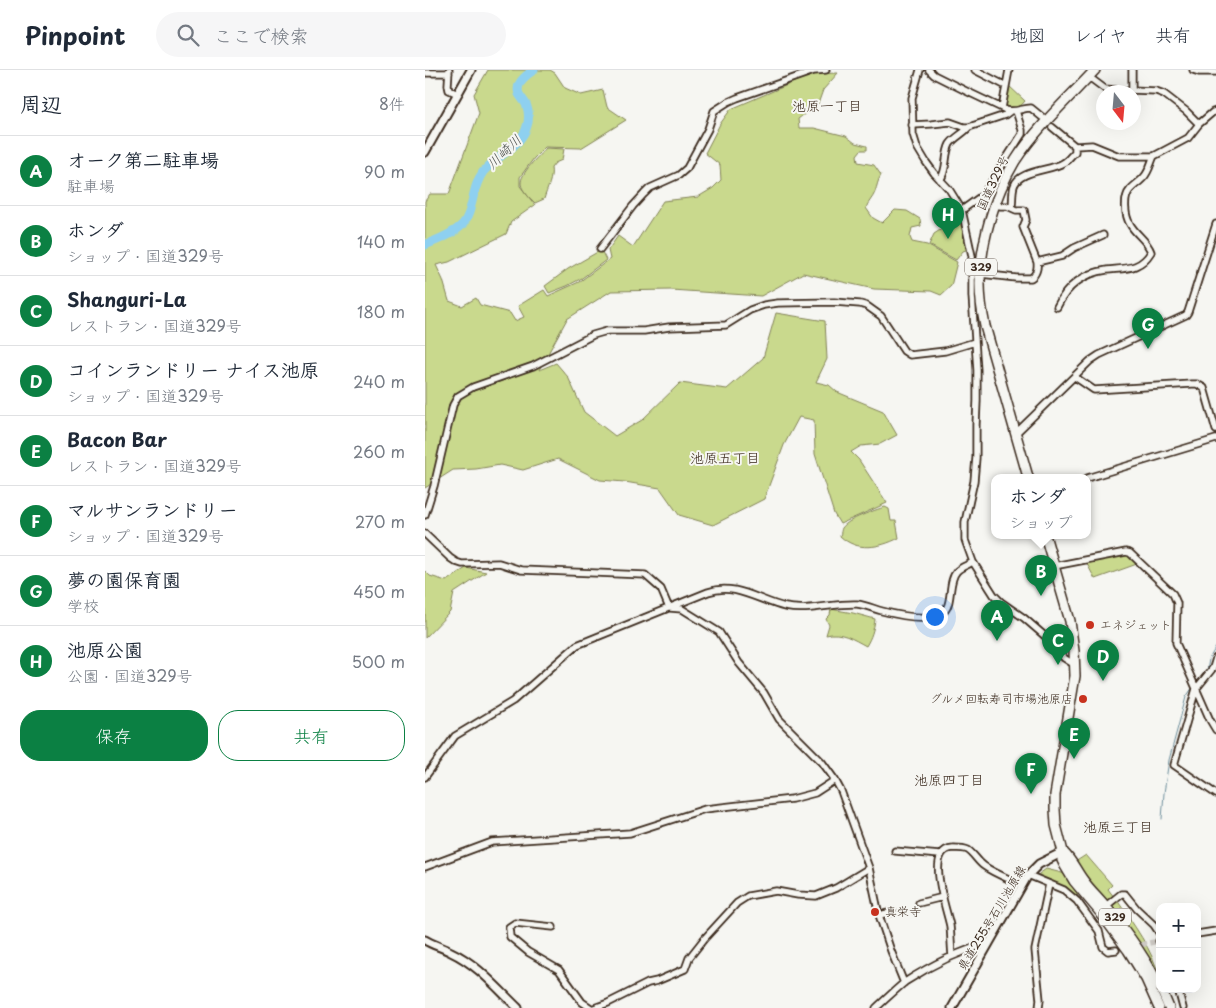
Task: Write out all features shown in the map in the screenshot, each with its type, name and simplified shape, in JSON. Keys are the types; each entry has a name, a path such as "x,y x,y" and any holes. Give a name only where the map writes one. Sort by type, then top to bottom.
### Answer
{"highway":[{"name":"国道329号","path":"1028,474 976,295 989,224 1008,174 1025,148 1092,73"},
{"name":"329","path":"1046,539 1070,621 1075,665 1075,676 1055,794 1056,825 1063,852 1062,860 1074,881 1128,950 1146,979 1159,1008"},
{"name":"329","path":"1063,852 1083,881 1106,906 1136,945 1156,980"},
{"name":"329","path":"1162,993 1169,1008"}],"main road":[{"path":"425,152 471,70"},
{"name":"県道255号石川池原線","path":"952,1008 1028,875 1039,864 1063,852"},
{"path":"425,940 451,952 473,966 518,1008"}],"street":[{"path":"600,249 639,199 650,188 679,175 687,168 714,112 737,98 814,71 826,70"},
{"path":"920,70 912,98 912,125 917,147 926,162 949,189 962,210 972,256 976,295 976,458 974,481 965,522 964,534 967,546 973,562 984,581 1001,602 1046,637 1064,658 1075,665"},
{"path":"929,70 986,102 1013,111 1022,130 983,195 962,210"},
{"path":"975,70 1006,86"},
{"path":"1002,108 1009,70"},
{"path":"1132,70 1132,85"},
{"path":"1193,70 1216,72"},
{"path":"425,73 449,71 449,90 458,94"},
{"path":"1092,73 1102,85"},
{"path":"1141,91 1156,90 1164,94 1199,124"},
{"path":"941,180 944,176 951,143 969,127 1025,108 1031,108 1042,117"},
{"path":"1052,127 1075,146 1092,145 1119,156 1154,156 1188,138 1199,124 1216,111"},
{"path":"912,125 949,122 969,127"},
{"path":"995,205 1012,206 1014,186 1018,179 1064,163 1075,152 1075,146"},
{"path":"1057,307 1067,289 1079,280 1105,270 1126,269 1140,264 1147,259 1151,252 1149,245 1129,223 1126,214 1126,197 1129,191 1145,177 1154,156"},
{"path":"981,274 1031,278 1034,276 1038,266 1023,227 1026,220 1024,210 1016,210 1007,206"},
{"path":"1015,434 1090,361 1186,315 1216,224"},
{"path":"1037,262 1062,256 1074,248 1103,235"},
{"path":"425,515 434,486 453,405 458,396 473,387 541,363 593,335 607,331 644,331 669,327 726,325 751,310 764,305 833,302 867,306 881,316 903,351 910,355 945,351 975,342"},
{"path":"1075,377 1094,390 1197,384 1204,388 1216,430"},
{"path":"1091,477 1216,440"},
{"path":"425,534 450,558 462,564 499,563 521,570 645,575 661,589 669,608"},
{"path":"1054,566 1126,552 1130,553 1173,594 1177,603 1176,643 1216,730"},
{"path":"425,777 455,736 513,701 577,645 669,608 715,590 723,589 747,594 792,608 803,609 858,604 901,615 935,616 942,614 948,606 956,572 973,562"},
{"path":"669,608 682,609 719,632 739,664 764,693 779,719 822,762 835,780 841,791 869,868 879,915 904,983"},
{"path":"1216,658 1213,668 1195,687 1174,765 1216,794"},
{"path":"425,867 492,842 630,833 705,809 792,800 815,793 835,780"},
{"path":"952,956 950,925 939,874 941,853 949,848 967,850 983,866 1022,885"},
{"path":"895,851 940,856"},
{"path":"553,927 515,923 509,927 510,937 528,952 559,970 582,1002 593,1008 609,1003 648,983 685,969 689,958 704,939 737,903 748,896 776,891 816,896 836,888 869,868"},
{"path":"1028,875 1064,890 1077,901 1099,931 1103,948 1108,951 1116,950"},
{"path":"1039,1008 1040,1000 1035,950 1049,884"},
{"path":"1077,901 1084,893"},
{"path":"1106,906 1121,894 1125,894 1154,925 1156,931"},
{"path":"919,902 943,897"},
{"path":"879,915 893,912"},
{"path":"1201,933 1216,931"},
{"path":"876,1008 904,983 952,956 989,943"},
{"path":"1179,993 1183,1008"}],"green space":[{"path":"488,70 550,70 555,73 565,88 581,95 603,90 607,107 626,120 581,148 545,147 520,177 520,186 535,205 511,222 506,234 449,262 436,265 449,301 462,306 476,298 480,305 510,313 515,321 524,317 518,306 544,290 548,296 579,282 610,259 608,250 618,236 633,247 663,201 698,197 713,188 721,180 720,165 705,153 720,124 731,109 813,74 838,73 823,90 818,104 798,119 799,128 814,128 846,136 855,143 867,146 867,150 861,150 857,155 858,162 874,165 881,175 866,208 873,218 882,223 895,210 907,211 920,219 921,226 912,228 910,237 912,242 927,245 957,262 951,286 941,295 931,291 874,289 803,273 761,296 671,290 611,291 567,319 539,370 556,363 568,377 584,412 615,436 642,420 680,383 727,389 763,358 776,313 825,321 827,359 816,382 829,385 837,392 883,411 897,435 880,444 861,446 851,452 859,460 887,503 840,524 834,514 815,454 814,420 799,417 784,445 764,499 713,525 679,515 660,488 600,480 558,459 523,470 500,465 453,470 425,488 425,201 430,194 449,194 479,113 474,94"},
{"path":"1008,85 1025,101 1018,107 1004,107"},
{"path":"546,148 564,149 562,160 555,163 551,168 550,180 544,199 535,203 526,194 521,180"},
{"path":"960,217 966,250 956,260 929,245 934,234"},
{"path":"601,250 606,260 582,278 549,293 545,286 568,269"},
{"path":"885,507 889,509 891,521 896,521 899,538 884,544 868,547 854,544 840,536 842,528 850,521"},
{"path":"1129,555 1137,564 1095,579 1086,562"},
{"path":"466,568 486,572 454,593 450,612 425,638 425,571 430,576 446,581"},
{"path":"831,609 875,619 872,633 866,646 842,635 826,635 829,625 826,619 830,615"},
{"path":"1086,855 1112,885 1108,889 1114,897 1108,902 1075,862"},
{"path":"1046,869 1065,875 1078,895 1076,896 1069,890 1038,876"},
{"path":"1117,900 1148,948 1156,966 1156,972 1137,939 1109,905"}],"waterway":[{"name":"川崎川","path":"425,245 449,234 462,225 469,213 476,185 483,172 520,140 529,116 526,103 518,90 520,83 534,70"},
{"path":"1207,671 1209,659 1216,647"},
{"path":"1162,819 1169,760 1186,697 1193,687"}],"tunnel":[{"path":"1116,950 1156,942"}],"place":[{"name":"池原公園","path":"948,239"},
{"name":"夢の園保育園","path":"1148,349"},
{"name":"ホンダ","path":"1041,596"},
{"name":"エネジェット","path":"1090,625"},
{"name":"オーク第二駐車場","path":"997,641"},
{"name":"Shanguri-La","path":"1058,665"},
{"name":"コインランドリー ナイス池原","path":"1103,681"},
{"name":"グルメ回転寿司市場池原店","path":"1083,699"},
{"name":"Bacon Bar","path":"1074,759"},
{"name":"マルサンランドリー","path":"1031,794"},
{"name":"真栄寺","path":"875,912"}],"district":[{"name":"池原一丁目","path":"827,106"},
{"name":"池原五丁目","path":"725,458"},
{"name":"池原四丁目","path":"949,780"},
{"name":"池原三丁目","path":"1118,827"}]}
